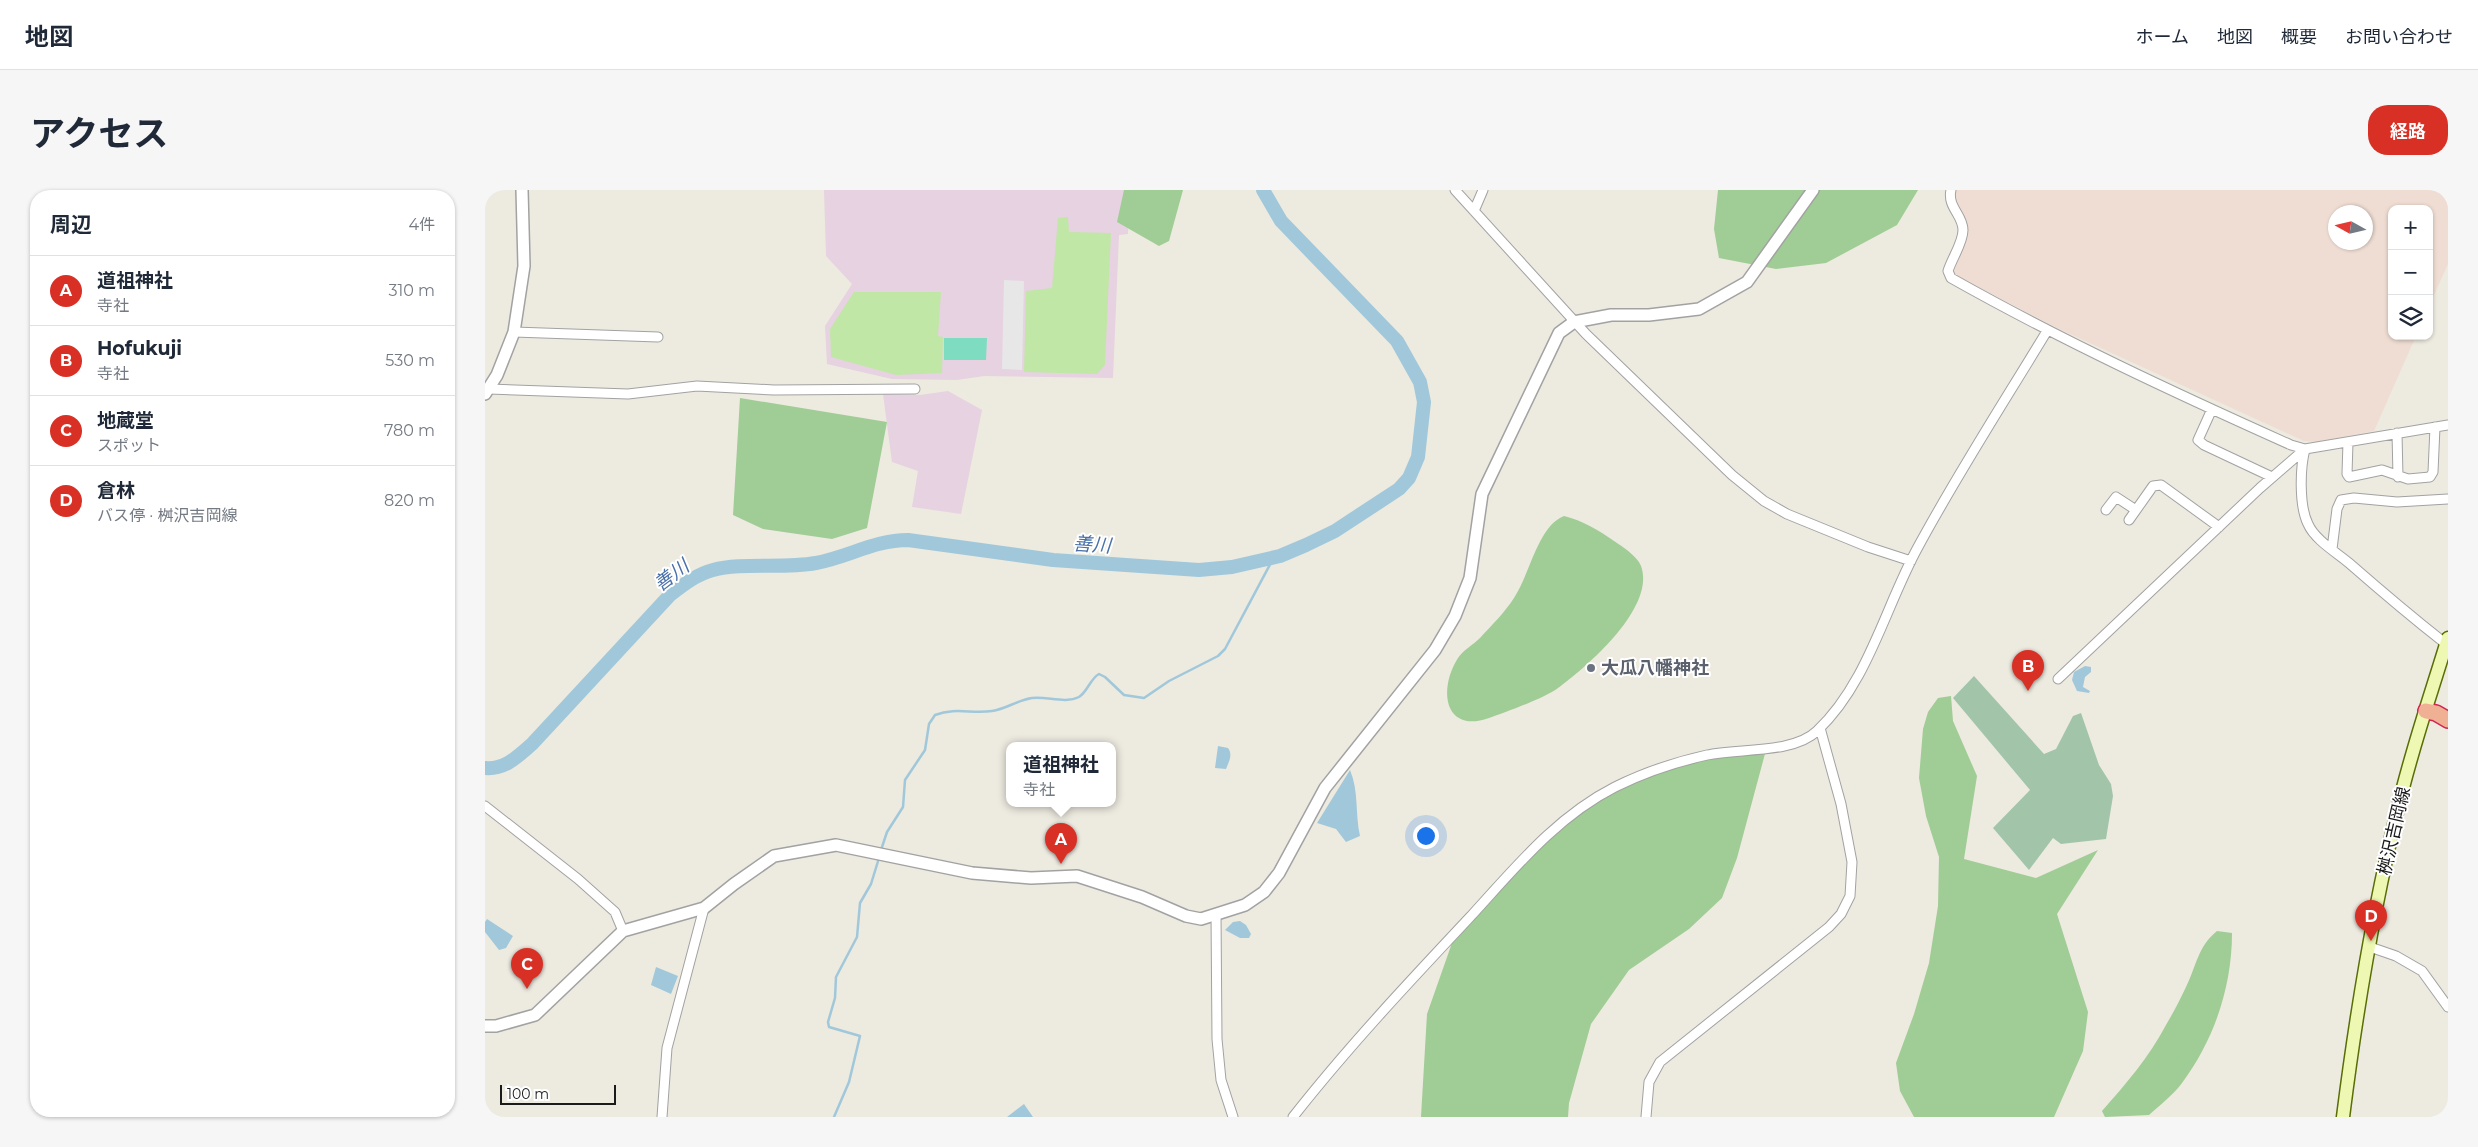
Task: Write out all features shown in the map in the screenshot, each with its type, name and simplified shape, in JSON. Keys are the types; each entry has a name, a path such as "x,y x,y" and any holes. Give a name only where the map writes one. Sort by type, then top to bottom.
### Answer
{"main road":[{"name":"桝沢吉岡線","path":"2343,1117 2355,1023 2398,806 2440,713 2447,641"}],"street":[{"path":"521,190 523,266 514,332 487,392 628,394 697,386 774,390 915,388"},
{"path":"1455,190 1574,322 1731,475 1765,501 1787,514 1911,561"},
{"path":"1474,211 1483,190"},
{"path":"485,1026 496,1026 535,1015 623,931 704,908 733,884 774,856 836,845 973,874 1031,878 1077,876 1142,898 1186,916 1201,918 1245,905 1264,892 1279,873 1325,788 1435,650 1455,616 1470,578 1482,494 1559,332 1574,322 1611,315 1649,315 1699,309 1747,282 1813,190"},
{"path":"1951,190 1950,203 1963,225 1963,232 1948,270 1951,278 2047,331 2212,409 2291,445 2305,449 2448,425"},
{"path":"1293,1117 1322,1079 1511,871 1551,831 1615,787 1703,756 1796,742 1808,737 1832,716 1849,690 1911,561 2047,331"},
{"path":"514,332 658,337"},
{"path":"2212,409 2198,440 2272,477"},
{"path":"2348,442 2347,474 2349,477 2383,470 2398,477 2408,479 2429,477 2433,472 2435,427"},
{"path":"2397,433 2398,477"},
{"path":"2058,679 2272,477 2305,449"},
{"path":"2305,449 2301,465 2304,513 2308,525 2386,597 2447,641"},
{"path":"2129,520 2153,486 2161,485 2219,527"},
{"path":"2106,510 2116,497 2136,510"},
{"path":"2332,549 2337,509 2341,500 2354,498 2397,502 2448,499"},
{"path":"1646,1117 1649,1082 1660,1062 1829,927 1841,914 1850,896 1852,862 1841,804 1820,728"},
{"path":"485,806 578,879 615,912 623,931"},
{"path":"661,1117 667,1048 704,908"},
{"path":"1216,914 1217,1039 1221,1080 1233,1117"},
{"path":"2370,947 2396,956 2422,971 2448,1007"}],"shaded area":[{"path":"824,190 1129,190 1128,234 1119,235 1113,378 984,376 957,380 892,379 827,364 825,326 852,284 826,256"},
{"path":"1954,190 2448,190 2448,264 2433,297 2433,205 2388,205 2388,340 2414,340 2374,431 2316,442 2304,441 2057,328 1955,275 1953,265 1967,234 1967,221 1952,195"},
{"path":"1004,280 1024,281 1022,370 1002,369"},
{"path":"948,391 982,410 961,514 912,507 918,471 892,462 883,394 920,395"}],"green space":[{"path":"1124,190 1183,190 1169,241 1159,246 1117,222"},
{"path":"1718,190 1918,190 1897,225 1826,263 1776,269 1719,258 1714,229"},
{"path":"1068,217 1069,232 1111,233 1105,365 1097,374 1024,372 1026,291 1052,288 1058,218"},
{"path":"854,292 941,292 938,336 943,337 942,373 896,375 831,357 830,329"},
{"path":"944,338 987,338 986,360 944,360"},
{"path":"740,398 887,422 867,528 832,539 763,529 733,515"},
{"path":"1564,516 1596,529 1637,559 1641,566 1643,582 1639,599 1629,617 1601,651 1558,688 1515,709 1489,718 1474,721 1462,720 1454,714 1449,706 1447,695 1448,683 1458,658 1480,638 1510,603 1520,588 1535,552 1547,530 1555,521"},
{"path":"1974,676 2044,754 2056,749 2073,716 2081,713 2099,765 2111,784 2113,796 2106,839 2061,844 2053,838 2029,870 1993,828 2030,790 1953,698"},
{"path":"1951,696 1953,721 1977,776 1964,859 2036,878 2098,850 2057,914 2088,1012 2083,1051 2054,1117 1914,1117 1900,1091 1896,1063 1914,1014 1929,963 1938,906 1939,857 1926,816 1919,778 1923,729 1928,712 1938,698"},
{"path":"1766,750 1737,858 1722,898 1689,929 1629,970 1591,1024 1569,1103 1568,1117 1421,1117 1427,1014 1452,943 1489,888 1569,815 1642,771 1708,752"},
{"path":"2217,931 2232,933 2229,973 2225,993 2212,1031 2193,1066 2175,1092 2149,1115 2105,1117 2102,1111 2145,1059 2181,997 2201,950"}],"water":[{"path":"2085,666 2091,667 2091,672 2085,677 2083,687 2090,691 2089,693 2077,691 2072,680 2074,672"},
{"path":"1218,746 1228,748 1230,753 1226,769 1215,768"},
{"path":"1350,770 1355,786 1360,836 1346,842 1336,829 1317,823"},
{"path":"487,919 513,936 506,948 499,950 485,932 485,922"},
{"path":"1240,921 1246,925 1251,934 1249,938 1240,938 1225,930 1233,922"},
{"path":"656,967 678,976 671,994 651,985"},
{"path":"1024,1104 1033,1117 1007,1117"}],"waterway":[{"name":"善川","path":"485,768 499,767 522,753 670,595 696,577 713,570 737,566 803,565 828,560 884,543 908,540 1053,560 1199,570 1232,567 1280,556 1306,545 1335,531 1399,489 1409,478 1418,457 1424,402 1420,382 1397,341 1281,221 1263,190"},
{"path":"881,850 887,832 903,807 905,780 925,750 929,724 935,715 950,711 992,711 1032,698 1074,699 1085,692 1093,679 1099,674 1105,677 1124,695 1144,698 1169,681 1218,656 1225,649 1274,557"},
{"path":"834,1117 849,1082 860,1036 829,1027 828,1022 835,998 836,977 857,937 860,903 871,884 879,858"}],"place":[{"name":"大瓜八幡神社","path":"1591,668"},
{"name":"Hofukuji","path":"2028,691"},
{"name":"道祖神社","path":"1061,864"},
{"name":"倉林","path":"2371,941"},
{"name":"地蔵堂","path":"527,989"}]}
